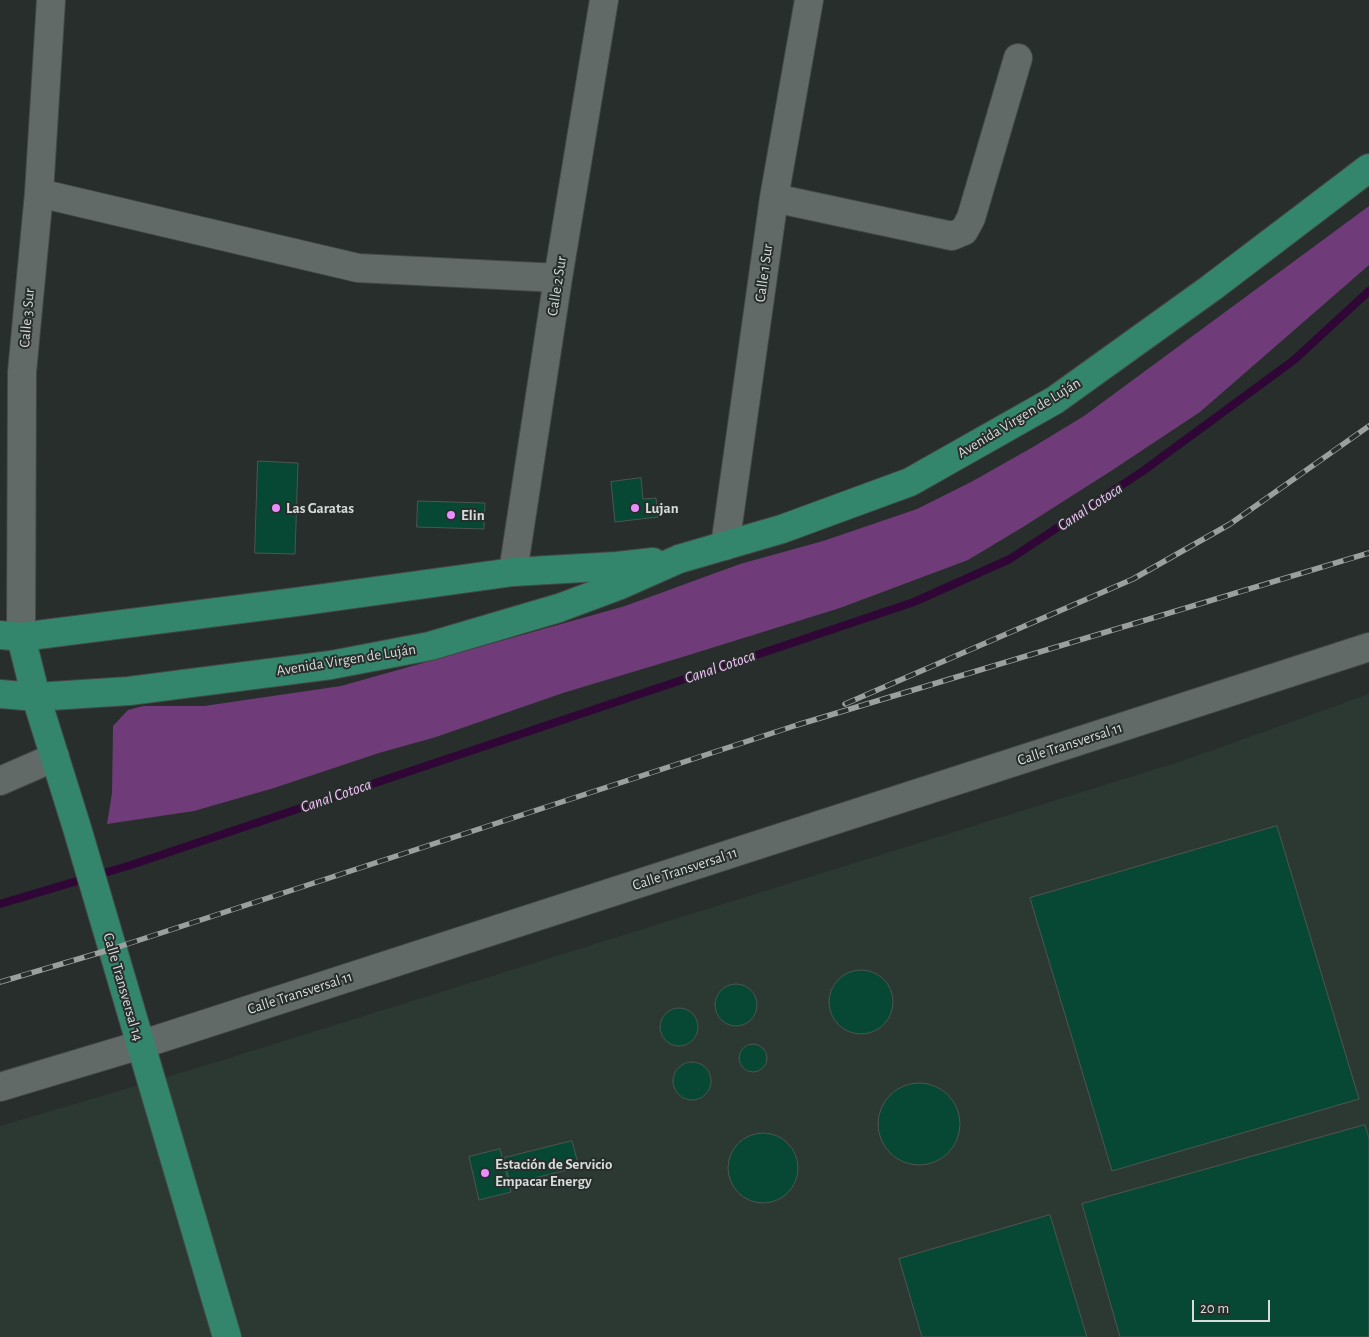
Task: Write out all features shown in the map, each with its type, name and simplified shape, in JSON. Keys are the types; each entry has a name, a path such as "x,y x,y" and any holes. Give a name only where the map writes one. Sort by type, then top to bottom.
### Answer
{"main road":[{"name":"Avenida Virgen de Luján","path":"0,694 36,697 129,690 332,665 430,646 559,608 618,586 679,559 782,529 910,482 1055,400 1211,288 1369,168"},
{"name":"Avenida Virgen de Luján","path":"11,636 296,602 513,572 617,566 679,559"},
{"name":"Calle Transversal 14","path":"11,636 36,697 59,767 227,1337"}],"street":[{"name":"Calle 3 Sur","path":"11,636 11,371 39,193 51,0"},
{"name":"Calle 2 Sur","path":"513,572 558,278 604,0"},
{"name":"Calle 1 Sur","path":"724,546 774,198 809,0"},
{"path":"774,198 952,236 964,231 971,218 1018,58"},
{"path":"39,193 358,268 558,278"},
{"name":"Calle Transversal 11","path":"0,1087 140,1045 1369,647"},
{"path":"0,782 55,757"}],"shaded area":[{"path":"1369,206 1369,265 1200,412 1111,471 968,560 840,608 563,693 436,737 379,753 274,788 194,811 107,824 112,793 113,726 128,710 143,706 204,706 341,686 625,606 740,564 823,541 917,509 971,482 1084,416"},
{"path":"1369,694 1369,1337 0,1337 0,1126 210,1064 1188,759"}],"building":[{"name":"Las Garatas","path":"258,461 298,463 295,554 255,553"},
{"name":"Lujan","path":"641,478 643,499 656,498 658,517 615,522 611,482"},
{"name":"Elin","path":"418,501 485,503 484,529 417,527"},
{"path":"1277,826 1359,1099 1112,1171 1030,898"},
{"path":"861,970 879,976 887,984 893,1002 887,1020 879,1028 861,1034 843,1028 835,1020 829,1002 835,984 843,976"},
{"path":"740,984 748,987 754,993 757,1005 754,1017 748,1023 732,1026 724,1023 718,1017 715,1001 718,993 724,987"},
{"path":"679,1008 693,1013 698,1027 693,1041 679,1046 665,1041 660,1027 665,1013"},
{"path":"753,1044 763,1048 767,1058 763,1068 753,1072 743,1068 739,1058 743,1048"},
{"path":"692,1062 706,1067 711,1081 706,1095 692,1100 678,1095 673,1081 678,1067"},
{"path":"919,1083 935,1086 948,1095 957,1108 960,1124 957,1140 948,1153 935,1162 919,1165 903,1162 890,1153 881,1140 878,1124 881,1108 890,1095 903,1086"},
{"path":"1365,1125 1369,1138 1369,1337 1120,1337 1082,1204"},
{"path":"770,1133 783,1139 792,1148 796,1154 798,1168 796,1182 788,1193 777,1201 756,1203 749,1201 738,1193 730,1182 728,1161 730,1154 738,1143 749,1135"},
{"path":"572,1141 579,1167 510,1184 504,1158"},
{"path":"500,1149 511,1192 479,1200 469,1157"},
{"path":"1050,1215 1087,1337 922,1337 899,1259"}],"waterway":[{"name":"Canal Cotoca","path":"0,904 131,865 914,602 1010,559 1143,471 1294,360 1369,291"}],"railway":[{"path":"845,704 1133,579 1230,524 1369,426"},
{"path":"0,982 112,949 797,725 1369,553"}],"place":[{"name":"Las Garatas","path":"276,508"},
{"name":"Lujan","path":"635,508"},
{"name":"Elin","path":"451,515"},
{"name":"Estación de Servicio Empacar Energy","path":"485,1173"}]}
